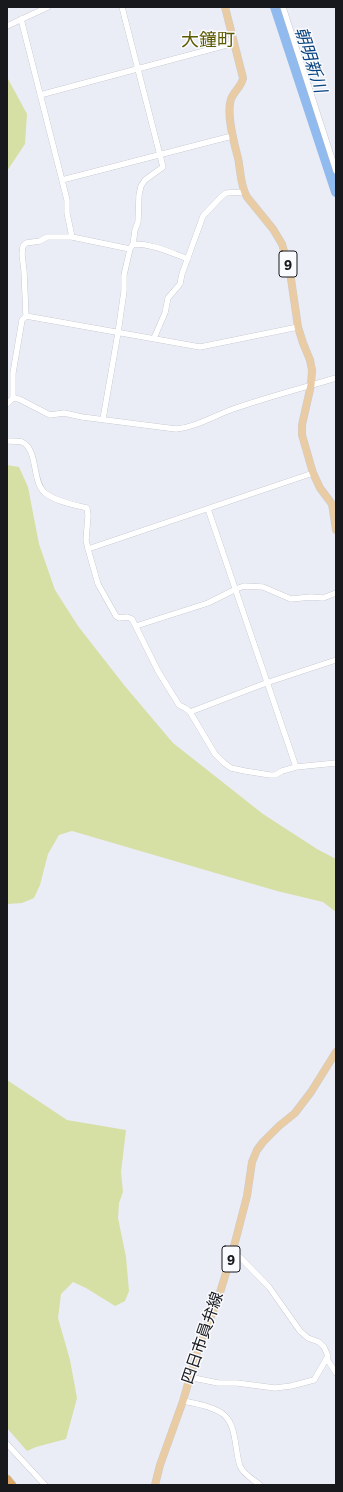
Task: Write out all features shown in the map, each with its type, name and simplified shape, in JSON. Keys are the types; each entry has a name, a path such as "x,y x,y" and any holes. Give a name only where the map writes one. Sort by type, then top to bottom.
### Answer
{"highway":[{"path":"7,1478 12,1485"}],"main road":[{"name":"9","path":"225,7 243,78 242,83 231,99 230,106 232,136 238,159 240,181 244,192 273,229 282,244 290,272 298,327 312,370 311,385 302,435 313,473 320,488 332,504 336,530"},
{"name":"四日市員弁線","path":"155,1485 160,1465 183,1401 198,1349 218,1299 233,1250 244,1209 252,1162 257,1150 274,1131 295,1113 311,1092 336,1052"}],"street":[{"path":"7,26 48,7"},
{"path":"103,418 118,333 124,291 124,275 138,222 139,195 141,186 152,174 164,167 122,7"},
{"path":"283,7 336,171"},
{"path":"21,19 67,200 67,213 72,237"},
{"path":"40,95 234,44"},
{"path":"62,180 232,136"},
{"path":"154,338 165,313 168,298 180,284 182,274 204,216 226,193 244,192"},
{"path":"13,398 13,373 22,320 26,316 22,254 23,246 26,243 40,241 47,237 72,237 132,247 146,244 188,259"},
{"path":"26,316 200,347 298,327"},
{"path":"7,404 13,398 19,398 50,415 64,413 82,417 103,418 176,429 188,428 233,410 304,386 336,378"},
{"path":"7,441 22,442 27,446 35,467 38,485 44,492 51,497 87,508 88,516 86,540 98,584 116,616 119,618 127,617 132,619 158,671 179,705 190,712 215,754 224,763 231,768 245,772 275,775 282,771 296,767 336,762"},
{"path":"88,549 313,473"},
{"path":"208,509 296,767"},
{"path":"136,626 208,603 244,586 262,587 291,599 311,597 323,598 336,593"},
{"path":"190,712 266,682 336,660"},
{"path":"233,1250 269,1287 300,1331 308,1338 319,1342 324,1347 328,1356 327,1359 336,1373"},
{"path":"189,1377 218,1383 237,1383 275,1388 291,1386 314,1380 327,1359"},
{"path":"183,1401 219,1411 226,1416 232,1426 240,1465 244,1473 260,1485"},
{"path":"7,1444 45,1485"}],"green space":[{"path":"7,77 27,114 25,144 7,171"},
{"path":"7,465 19,467 28,487 39,544 55,590 78,626 124,685 173,743 263,814 317,849 336,859 336,912 323,902 277,891 72,831 59,835 48,854 40,885 34,898 22,903 7,904"},
{"path":"7,1080 67,1120 126,1130 121,1172 123,1192 119,1203 118,1218 126,1257 129,1291 125,1301 115,1306 86,1288 73,1282 61,1294 58,1318 70,1360 77,1398 66,1439 27,1451 7,1428"}],"waterway":[{"name":"朝明新川","path":"275,7 336,192"}],"district":[{"name":"大鐘町","path":"208,41"}]}
